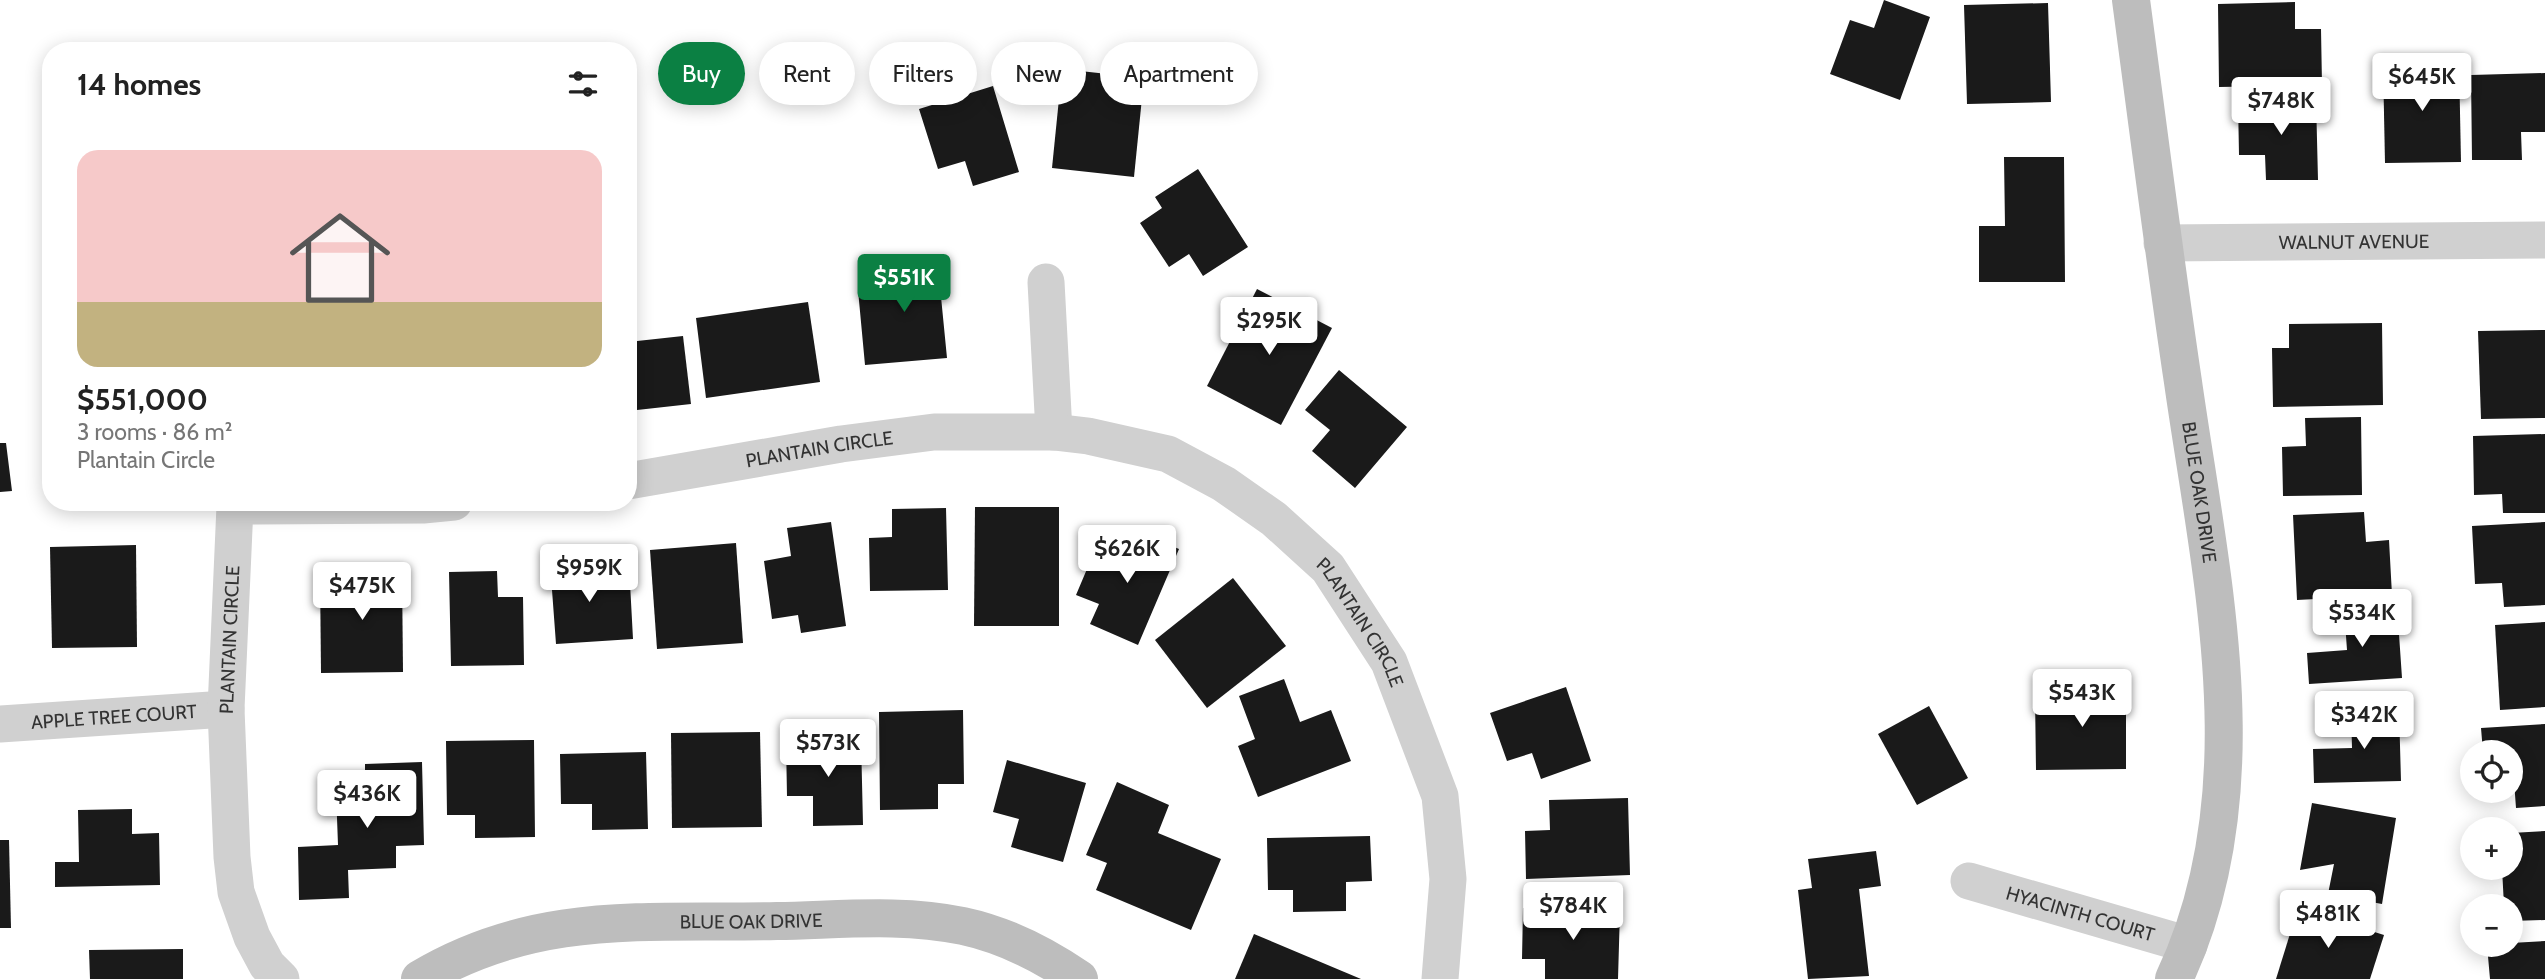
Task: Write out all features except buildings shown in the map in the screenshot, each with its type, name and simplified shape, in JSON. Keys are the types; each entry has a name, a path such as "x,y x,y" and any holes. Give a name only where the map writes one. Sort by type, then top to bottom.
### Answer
{"street":[{"name":"BLUE OAK DRIVE","path":"2131,0 2162,243 2218,628 2225,731 2220,823 2202,901 2189,945 2174,979"},
{"name":"WALNUT AVENUE","path":"2162,243 2545,240"},
{"path":"1046,282 1054,432"},
{"name":"PLANTAIN CIRCLE","path":"637,479 841,444 934,432 1054,432 1088,436 1168,454 1224,484 1274,519 1328,568 1389,662 1440,796 1448,879 1440,979"},
{"name":"PLANTAIN CIRCLE","path":"235,511 226,709 232,857 236,892 252,937 267,965 281,979"},
{"name":"APPLE TREE COURT","path":"0,724 226,709"},
{"name":"HYACINTH COURT","path":"1969,881 2189,945"},
{"name":"BLUE OAK DRIVE","path":"420,979 482,948 541,931 586,924 636,920 777,921 869,917 964,926 1004,938 1079,979"}]}
